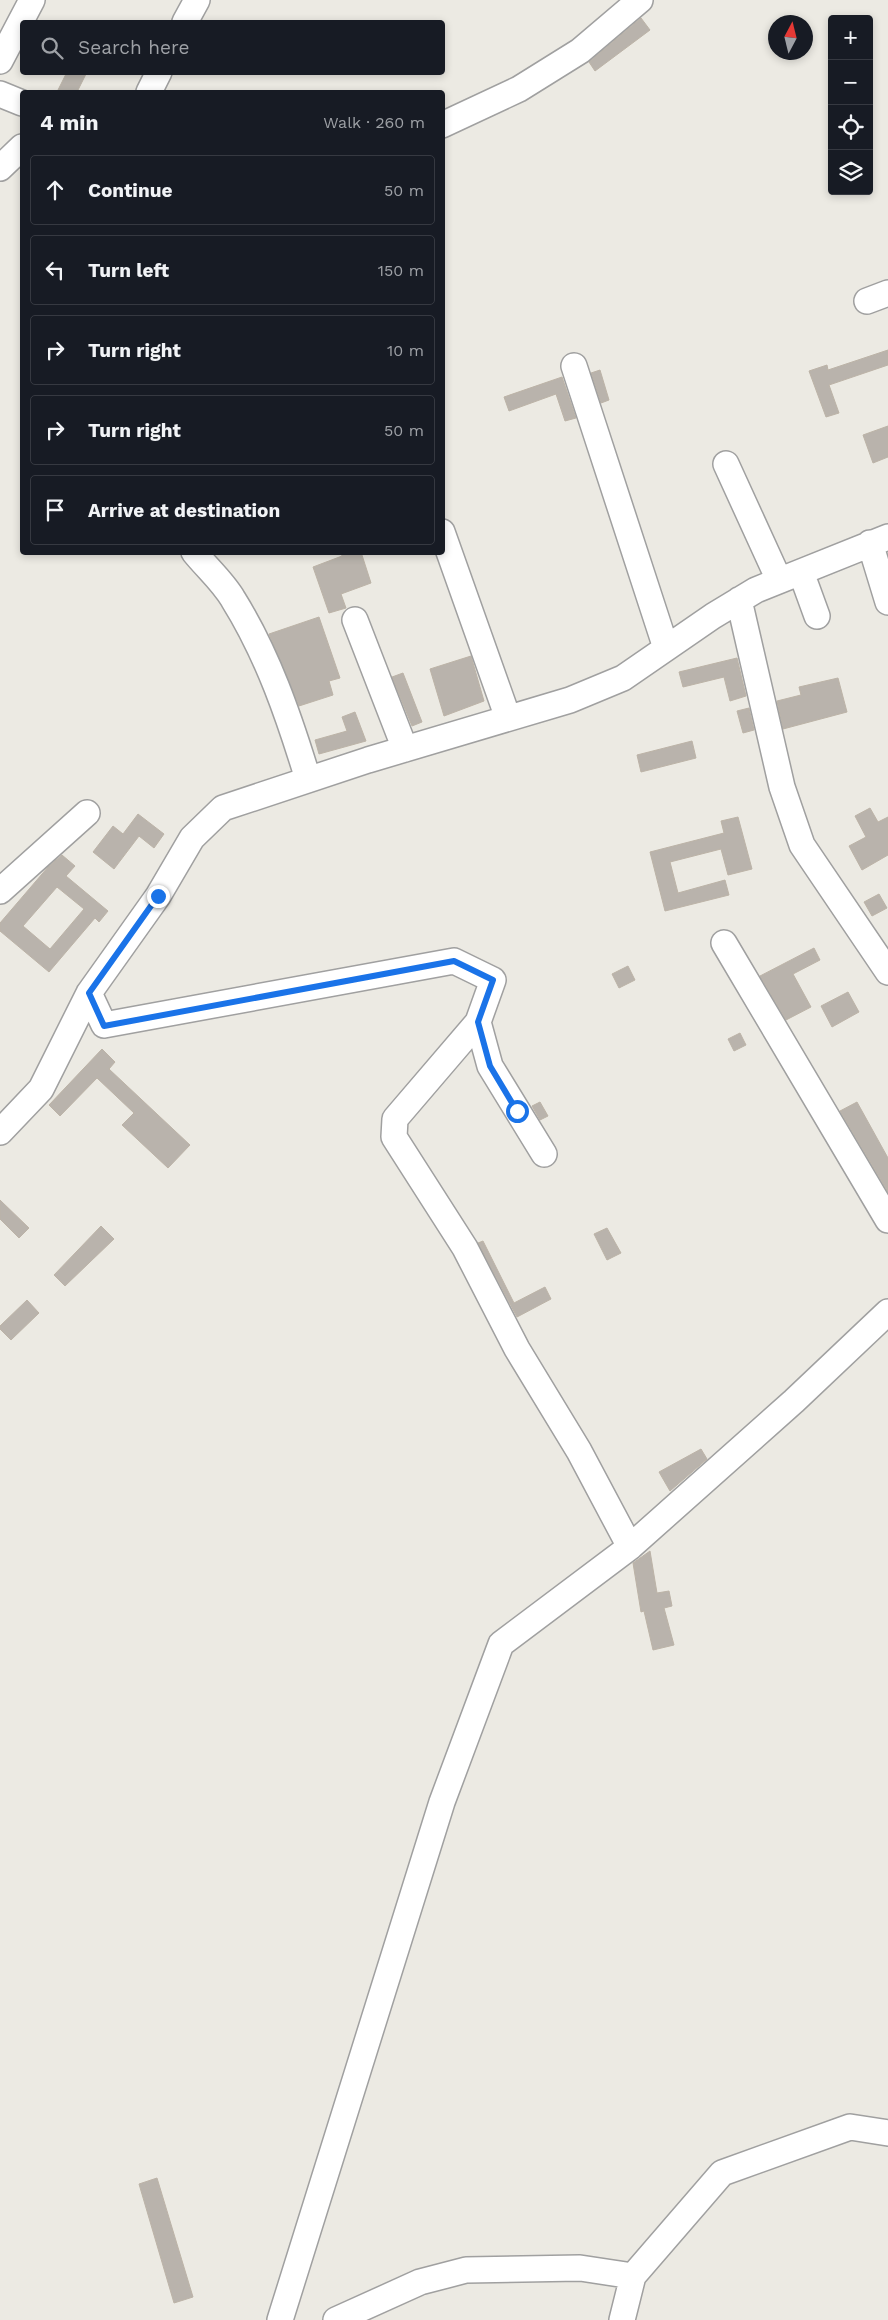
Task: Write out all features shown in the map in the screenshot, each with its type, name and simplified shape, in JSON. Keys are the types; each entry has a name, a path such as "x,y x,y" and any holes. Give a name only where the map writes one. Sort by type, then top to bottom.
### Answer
{"street":[{"path":"22,20 32,0"},
{"path":"186,20 197,0"},
{"path":"445,124 519,89 572,56 640,0"},
{"path":"0,61 20,23"},
{"path":"150,90 158,75"},
{"path":"0,94 20,102"},
{"path":"0,168 20,149"},
{"path":"574,366 666,648"},
{"path":"726,464 790,576 817,616"},
{"path":"445,540 508,718"},
{"path":"0,1132 41,1088 89,993 158,896 192,838 223,808 308,779 570,700 623,678 739,600 790,576 879,540 888,602"},
{"path":"196,555 232,598 255,639 286,709 308,779"},
{"path":"739,600 782,787 802,845 888,972"},
{"path":"354,620 405,749"},
{"path":"0,891 87,813"},
{"path":"724,943 888,1220"},
{"path":"89,993 104,1026 454,961 493,980 478,1022 395,1119 394,1137 465,1248 517,1349 579,1451 630,1548"},
{"path":"478,1022 490,1066 544,1154"},
{"path":"280,2320 442,1802 501,1644 630,1548 794,1401 888,1312"},
{"path":"622,2320 633,2276 722,2173 850,2127 888,2133"},
{"path":"336,2320 420,2282 466,2270 580,2268 633,2276"}],"building":[{"path":"641,18 650,30 595,71 589,62"},
{"path":"66,75 86,75 78,90 58,90"},
{"path":"888,350 888,365 829,385 839,413 826,417 809,371 827,365 828,370"},
{"path":"600,370 609,400 601,403 591,373"},
{"path":"562,377 576,418 565,421 556,394 509,411 504,397"},
{"path":"888,426 888,457 873,463 863,435"},
{"path":"362,555 371,583 341,594 346,608 329,613 313,567 342,556"},
{"path":"319,617 340,678 329,681 333,695 299,706 269,634"},
{"path":"471,656 484,701 444,716 430,669"},
{"path":"737,658 746,696 730,701 724,677 683,687 679,672"},
{"path":"403,673 422,722 412,726 392,677"},
{"path":"838,678 847,712 783,729 777,701 801,695 799,687"},
{"path":"749,708 754,730 743,733 737,711"},
{"path":"355,712 366,741 319,754 315,740 347,731 342,717"},
{"path":"692,741 696,758 641,772 637,755"},
{"path":"870,808 878,822 888,817 888,855 862,870 849,846 866,837 855,816"},
{"path":"138,814 164,834 154,848 139,836 114,869 93,852 113,826 123,834"},
{"path":"738,817 752,869 728,875 721,849 670,862 678,893 725,880 729,895 665,911 650,852 724,833 721,821"},
{"path":"62,855 75,866 66,876 108,911 99,922 95,918 49,972 0,931 0,923 48,867","holes":["57,887 84,909 50,949 23,926"]},
{"path":"879,894 887,908 872,916 864,902"},
{"path":"814,948 820,960 793,974 811,1007 786,1020 760,976"},
{"path":"628,966 635,980 619,988 612,974"},
{"path":"848,992 859,1012 832,1027 821,1006"},
{"path":"740,1033 746,1045 734,1051 728,1039"},
{"path":"102,1049 115,1062 109,1069 190,1145 168,1168 122,1125 134,1113 97,1078 60,1116 49,1105"},
{"path":"540,1102 548,1116 540,1120 532,1106"},
{"path":"857,1102 888,1158 888,1192 840,1111"},
{"path":"0,1200 29,1228 19,1238 0,1219"},
{"path":"101,1226 114,1239 65,1286 54,1275"},
{"path":"607,1228 621,1253 607,1260 594,1234"},
{"path":"483,1241 514,1303 545,1287 551,1299 517,1317 478,1243"},
{"path":"27,1300 39,1313 11,1340 0,1329 0,1326"},
{"path":"701,1449 707,1459 670,1491 659,1472"},
{"path":"650,1551 657,1593 669,1591 672,1606 664,1608 674,1645 653,1650 644,1611 641,1612 633,1563"},
{"path":"157,2178 193,2297 174,2303 139,2184"}],"route":[{"path":"158,896 89,993 104,1026 454,961 493,980 478,1022 490,1066 517,1111"}]}
